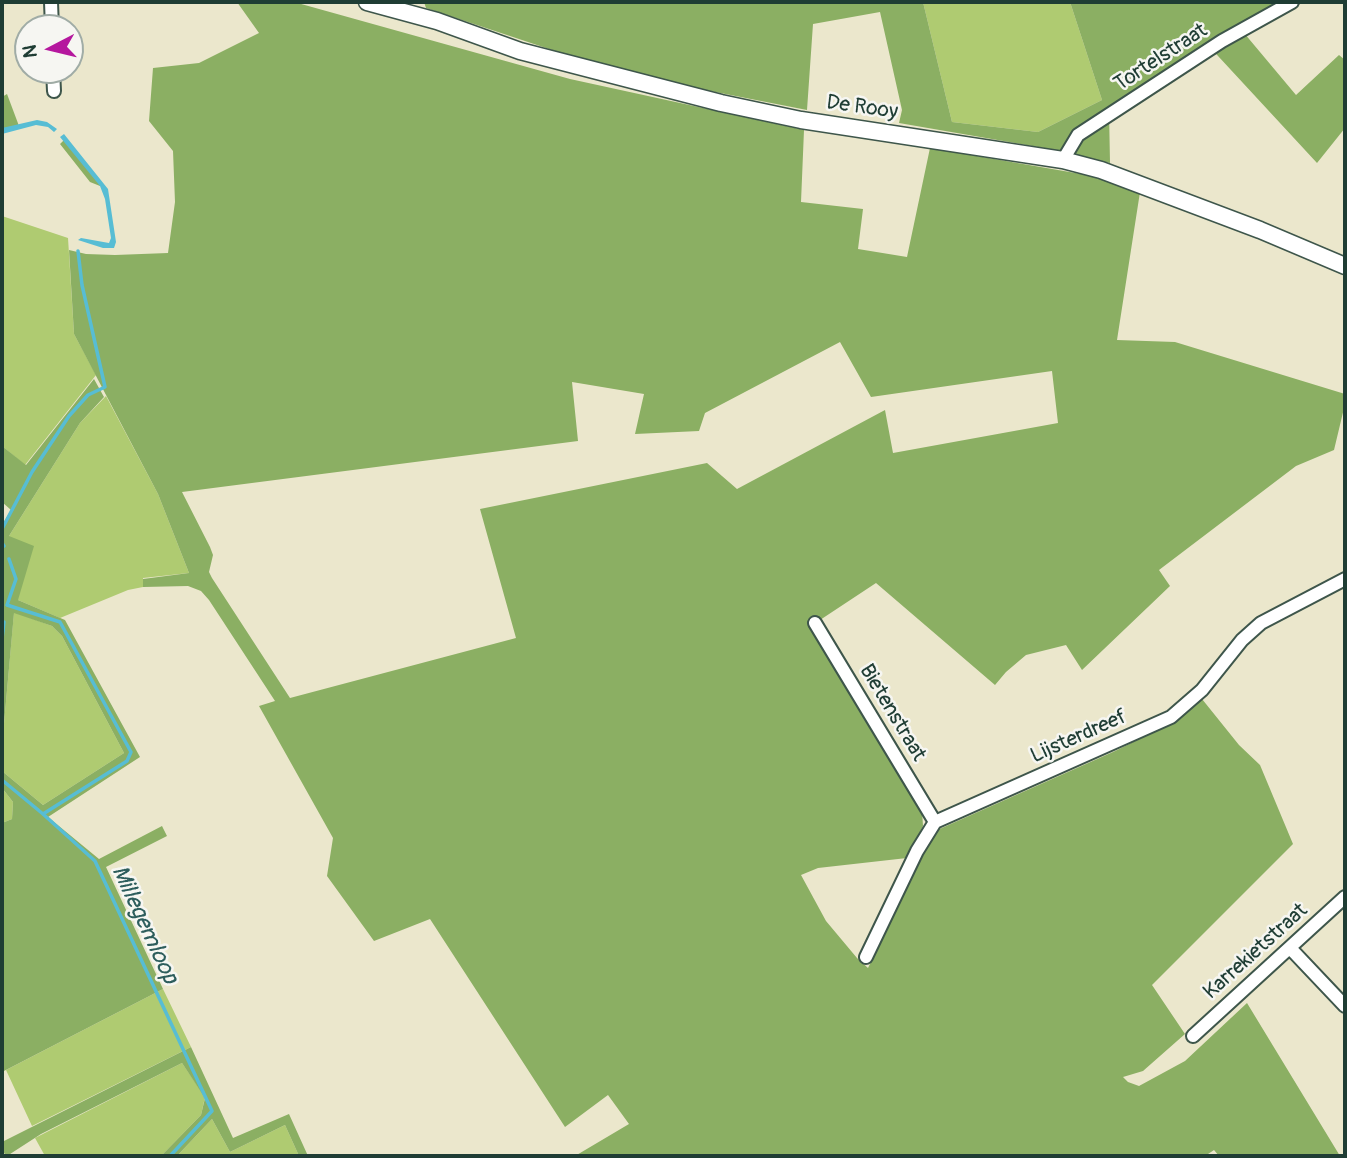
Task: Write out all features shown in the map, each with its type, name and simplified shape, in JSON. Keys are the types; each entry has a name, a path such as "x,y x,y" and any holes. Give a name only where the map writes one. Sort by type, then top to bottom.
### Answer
{"street":[{"name":"De Rooy","path":"367,2 437,21 530,54 721,103 802,120 1063,160 1154,188 1345,266"},
{"name":"Tortelstraat","path":"1063,160 1078,135 1222,41 1292,2"},
{"path":"54,84 54,91"},
{"name":"Lijsterdreef","path":"935,822 1171,717 1202,690 1242,640 1261,624 1345,579"},
{"name":"Bietenstraat","path":"816,623 935,822"},
{"path":"866,957 917,851 935,822"},
{"name":"Karrekietstraat","path":"1193,1036 1345,897"},
{"path":"1290,948 1345,1006"}],"green space":[{"path":"237,2 294,2 570,79 804,130 801,202 863,209 858,249 907,257 930,148 1087,175 1140,192 1117,340 1175,342 1345,394 1334,450 1296,466 1159,570 1170,586 1082,670 1066,645 1026,655 995,685 876,583 820,620 811,630 922,811 923,826 907,858 818,868 801,875 826,921 868,968 935,831 1176,721 1202,699 1239,745 1260,765 1293,844 1152,985 1185,1034 1143,1071 1123,1077 1139,1086 1185,1061 1247,1003 1340,1156 1219,1156 1214,1150 1205,1156 575,1156 629,1124 608,1095 565,1127 430,919 374,941 327,876 333,838 259,706 275,701 201,591 188,586 143,587 143,579 189,573 158,494 74,334 69,250 86,254 115,255 168,253 175,202 173,151 149,121 153,68 199,63 259,33","holes":["840,342 871,397 1052,371 1058,423 893,453 885,410 737,489 707,463 480,509 516,638 290,698 212,578 209,572 213,555 182,492 578,441 572,382 644,394 635,434 699,431 705,413"]},
{"path":"424,2 923,2 952,122 1038,132 1102,100 1070,2 1281,2 1239,27 1296,95 1339,55 1345,60 1345,128 1317,163 1206,43 1109,110 1110,163 1044,148 899,123 902,110 880,12 813,24 807,110 695,88 582,60 426,8"},
{"path":"923,2 1070,2 1102,100 1038,132 952,122"},
{"path":"7,94 19,126 2,129 2,97"},
{"path":"66,138 101,183 100,186 90,182 60,144"},
{"path":"2,216 68,238 74,334 96,375 25,465 2,446"},
{"path":"94,379 104,397 80,423 9,536 34,546 18,600 65,620 140,757 48,817 99,859 162,826 167,836 106,867 163,989 2,1072 2,823 12,819 13,802 2,788 2,771 43,805 124,753 62,636 52,626 14,613 2,746 2,525 11,510 2,502 2,446 26,465"},
{"path":"106,396 158,494 189,573 143,578 143,587 128,590 60,618 18,600 9,536 80,423"},
{"path":"14,612 52,626 62,636 124,753 43,805 2,771"},
{"path":"2,788 13,802 12,819 2,823"},
{"path":"163,989 191,1047 32,1126 6,1070"},
{"path":"191,1047 233,1138 289,1114 308,1156 299,1156 285,1125 230,1152 212,1119 177,1156 161,1156 201,1115 205,1098 182,1063 41,1134 7,1156 2,1151 2,1142"},
{"path":"182,1063 205,1097 201,1115 161,1156 45,1156 35,1138"},
{"path":"212,1119 230,1152 285,1125 299,1156 177,1156"}],"water":[{"path":"37,120 47,122 57,129 54,132 48,127 36,125 2,134 2,128"},
{"path":"64,134 108,189 116,242 114,248 103,248 78,240 81,238 109,243 111,238 105,199 100,186 60,137"}],"waterway":[{"name":"Millegemloop","path":"2,529 32,472 69,416 88,395 105,387 82,285 78,251"},
{"name":"Millegemloop","path":"9,559 16,579 7,605 60,622 131,752 127,761 43,814 95,861 212,1111 170,1156"},
{"path":"2,639 4,622"},
{"path":"2,780 43,814"}]}
